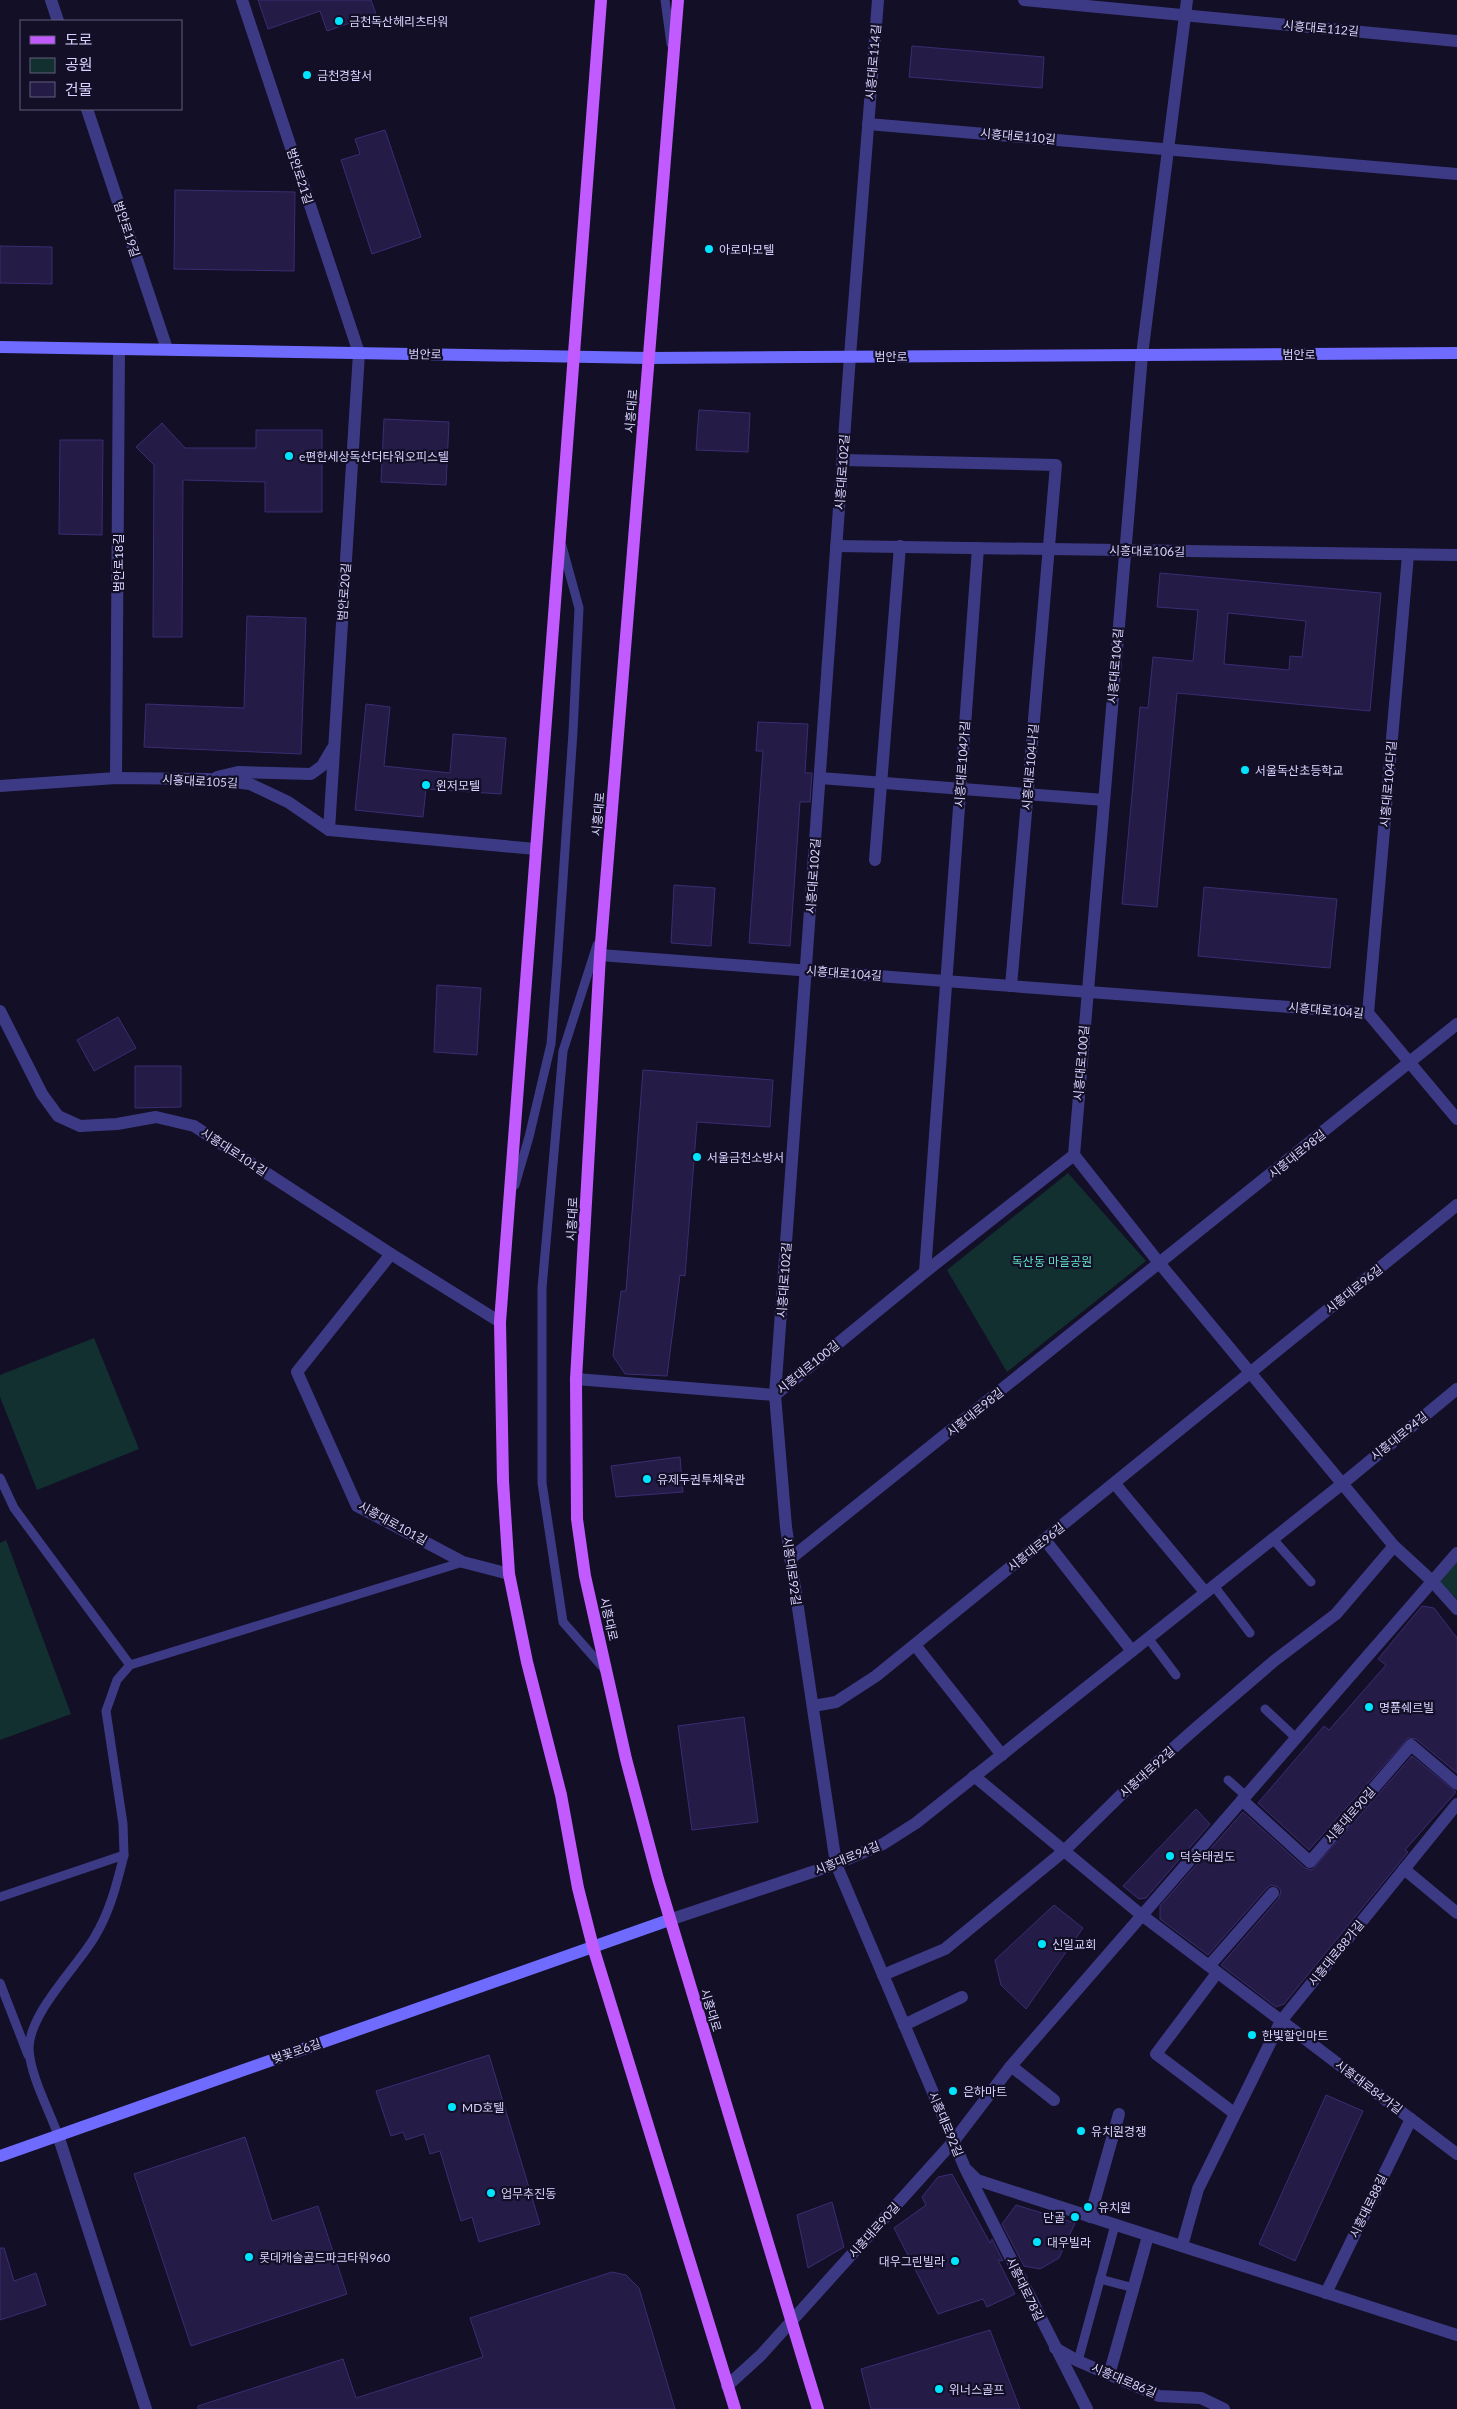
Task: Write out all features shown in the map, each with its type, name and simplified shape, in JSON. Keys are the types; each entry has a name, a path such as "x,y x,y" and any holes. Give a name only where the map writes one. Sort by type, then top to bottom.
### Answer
{"main road":[{"path":"601,0 500,1322 503,1481 509,1574 527,1662 560,1795 578,1888 593,1947 735,2409"},
{"name":"시흥대로","path":"678,0 600,955 576,1378 577,1519 585,1576 626,1759 669,1920 818,2409"},
{"name":"범안로","path":"0,347 649,358 1457,353"},
{"name":"벚꽃로6길","path":"0,2156 669,1920"}],"street":[{"path":"51,0 58,20"},
{"name":"범안로21길","path":"242,0 358,353"},
{"name":"시흥대로114길","path":"868,124 878,0"},
{"name":"시흥대로112길","path":"1024,0 1457,41"},
{"path":"1125,550 1142,355 1187,0"},
{"name":"범안로19길","path":"87,110 166,349"},
{"path":"850,356 868,124"},
{"name":"시흥대로110길","path":"868,124 1457,174"},
{"name":"범안로18길","path":"116,778 119,349"},
{"name":"범안로20길","path":"328,830 358,353"},
{"name":"시흥대로102길","path":"775,1395 850,356"},
{"name":"시흥대로104나길","path":"843,460 1056,466 1011,986"},
{"name":"시흥대로106길","path":"836,546 1457,555"},
{"path":"875,860 900,546"},
{"name":"시흥대로104가길","path":"945,981 978,548"},
{"name":"시흥대로104길","path":"1087,992 1125,550"},
{"name":"시흥대로104다길","path":"1368,1013 1408,555"},
{"path":"208,779 238,772 311,774 322,766 334,747"},
{"name":"시흥대로105길","path":"0,786 116,778 208,779 250,784 288,802 328,830 536,849"},
{"path":"820,778 1104,800"},
{"name":"시흥대로104길","path":"600,955 1368,1013 1457,1119"},
{"path":"925,1272 945,981"},
{"name":"시흥대로100길","path":"576,1378 775,1395 925,1272 1074,1156 1087,992"},
{"name":"시흥대로101길","path":"0,1011 42,1094 58,1116 80,1126 117,1124 156,1117 194,1126 391,1254 500,1322"},
{"name":"시흥대로98길","path":"790,1559 1457,1024"},
{"path":"1074,1156 1250,1374 1394,1546 1432,1581 1457,1608"},
{"name":"시흥대로96길","path":"813,1706 836,1702 876,1676 1457,1205"},
{"name":"시흥대로101길","path":"391,1254 297,1372 357,1506 463,1562 509,1574"},
{"name":"시흥대로94길","path":"669,1920 836,1864 883,1844 916,1823 1342,1484 1457,1389"},
{"name":"시흥대로92길","path":"775,1395 790,1559 836,1864 965,2168"},
{"path":"1115,1484 1210,1589"},
{"path":"1045,1540 1132,1652"},
{"name":"시흥대로92길","path":"883,1975 945,1949 1064,1851 1127,1790 1196,1728 1274,1661 1336,1614 1394,1546"},
{"name":"시흥대로90길","path":"728,2386 761,2355 954,2142 1011,2066 1457,1553"},
{"path":"915,1645 1002,1755"},
{"name":"시흥대로90길","path":"1244,1798 1310,1862 1411,1745 1457,1784"},
{"path":"974,1776 1142,1915 1281,2021"},
{"name":"시흥대로88가길","path":"1182,2246 1198,2189 1281,2021 1457,1804"},
{"path":"1404,1869 1457,1913"},
{"path":"1234,2113 1156,2054 1213,1969 1273,1893"},
{"path":"904,2026 962,1997"},
{"name":"시흥대로84가길","path":"1281,2021 1457,2154"},
{"path":"1011,2066 1054,2100"},
{"path":"1090,2217 1119,2114"},
{"name":"시흥대로88길","path":"1326,2293 1411,2119"},
{"path":"58,2136 146,2409"},
{"path":"965,2168 977,2180 1457,2335"},
{"name":"시흥대로78길","path":"965,2168 1087,2409"},
{"path":"1110,2375 1148,2236"},
{"name":"시흥대로86길","path":"1055,2348 1078,2361 1159,2396 1201,2398 1224,2409"}],"lane":[{"path":"665,0 673,59"},
{"path":"510,1201 529,1137 551,1044 573,732 579,608 560,539"},
{"path":"602,927 563,1051 542,1288 542,1483 563,1622 607,1673"},
{"path":"0,1478 14,1508 130,1665"},
{"path":"1273,1539 1311,1582"},
{"path":"30,2061 32,2030 42,2011 95,1937 108,1909 124,1855 123,1824 106,1711 117,1680 130,1665 463,1562"},
{"path":"1210,1589 1250,1633"},
{"path":"1148,1638 1176,1675"},
{"path":"1265,1709 1296,1738"},
{"name":"시흥대로90길","path":"1228,1780 1244,1798"},
{"path":"0,1897 124,1855"},
{"path":"0,1983 58,2136"},
{"path":"1078,2361 1116,2225"},
{"path":"1100,2279 1134,2288"}],"green space":[{"name":"독산동 마을공원","path":"1068,1173 1146,1261 1007,1372 947,1270"},
{"path":"94,1338 139,1449 37,1490 0,1397 0,1375"},
{"path":"6,1540 71,1714 0,1740 0,1543"},
{"path":"1457,1555 1457,1599 1436,1578"}],"building":[{"name":"금천독산헤리츠타워","path":"258,0 371,0 376,14 327,31 320,11 268,29"},
{"path":"912,46 1044,57 1042,88 909,77"},
{"path":"385,130 421,237 372,254 341,160 360,154 355,139"},
{"path":"175,190 295,192 294,271 174,269"},
{"path":"0,246 52,247 52,284 0,283"},
{"path":"699,410 750,413 748,452 696,450"},
{"path":"384,419 449,422 446,485 381,482"},
{"path":"162,423 185,448 256,448 256,430 322,430 322,512 265,512 265,482 183,480 182,637 153,637 154,465 136,447"},
{"path":"60,440 103,440 102,535 59,534"},
{"path":"1160,573 1381,593 1370,711 1177,693 1157,907 1122,904 1140,707 1148,708 1153,657 1193,661 1198,610 1157,607","holes":["1228,613 1306,621 1302,657 1290,656 1289,670 1224,664"]},
{"path":"247,616 306,618 301,754 144,747 146,704 244,708"},
{"path":"366,704 390,707 384,766 450,773 453,734 506,738 501,794 426,789 423,817 355,810"},
{"path":"758,722 808,724 805,773 812,773 810,802 800,802 790,946 749,943 763,751 756,751"},
{"path":"674,885 715,888 711,946 671,943"},
{"path":"1204,887 1337,899 1330,968 1198,956"},
{"path":"437,985 481,988 477,1055 434,1052"},
{"path":"118,1017 136,1048 94,1071 77,1040"},
{"path":"135,1066 181,1066 181,1107 135,1108"},
{"path":"643,1070 773,1080 770,1127 697,1122 685,1276 680,1275 667,1376 625,1374 613,1356 621,1291 626,1291"},
{"name":"유제두권투체육관","path":"680,1457 683,1492 616,1497 611,1466"},
{"path":"1422,1606 1434,1608 1457,1638 1457,1773 1416,1739 1408,1738 1309,1850 1258,1803 1324,1726 1329,1730 1386,1665 1378,1659"},
{"path":"744,1717 758,1822 692,1830 678,1726"},
{"path":"1412,1756 1456,1792 1405,1850 1408,1852 1284,2004 1276,2007 1221,1965 1279,1898 1281,1891 1278,1887 1271,1885 1267,1888 1208,1955 1160,1919 1160,1906 1243,1812 1305,1868 1312,1870"},
{"name":"덕승태권도","path":"1196,1809 1210,1824 1146,1898 1139,1899 1123,1886"},
{"name":"신일교회","path":"1054,1905 1083,1928 1026,2009 1001,1985 995,1960"},
{"path":"489,2055 540,2224 479,2242 472,2217 461,2221 440,2151 430,2154 424,2134 406,2140 403,2132 391,2136 376,2091"},
{"path":"1326,2095 1363,2111 1295,2261 1259,2244"},
{"name":"롯데캐슬골드파크타워960","path":"245,2137 272,2221 318,2206 347,2294 191,2346 134,2174"},
{"name":"대우그린빌라","path":"952,2174 990,2243 992,2239 1003,2261 998,2260 1015,2294 987,2307 983,2299 938,2314 894,2228 926,2205 922,2197 938,2177"},
{"path":"832,2202 844,2247 808,2268 797,2215"},
{"name":"대우빌라","path":"1016,2205 1075,2223 1059,2258 1040,2269 1024,2266 1002,2224"},
{"path":"0,2248 4,2248 14,2281 36,2273 46,2305 0,2320"},
{"path":"612,2272 626,2275 639,2288 675,2409 198,2409 198,2406 343,2359 356,2398 483,2357 470,2318"},
{"name":"위너스골프","path":"990,2330 1020,2409 871,2409 861,2369"}],"place":[{"name":"금천독산헤리츠타워","path":"339,21"},
{"name":"금천경찰서","path":"307,75"},
{"name":"아로마모텔","path":"709,249"},
{"name":"e편한세상독산더타워오피스텔","path":"289,456"},
{"name":"서울독산초등학교","path":"1245,770"},
{"name":"윈저모텔","path":"426,785"},
{"name":"서울금천소방서","path":"697,1157"},
{"name":"유제두권투체육관","path":"647,1479"},
{"name":"명품쉐르빌","path":"1369,1707"},
{"name":"덕승태권도","path":"1170,1856"},
{"name":"신일교회","path":"1042,1944"},
{"name":"한빛할인마트","path":"1252,2035"},
{"name":"은하마트","path":"953,2091"},
{"name":"MD호텔","path":"452,2107"},
{"name":"유치원경쟁","path":"1081,2131"},
{"name":"업무추진동","path":"491,2193"},
{"name":"유치원","path":"1088,2207"},
{"name":"단골","path":"1075,2217"},
{"name":"대우빌라","path":"1037,2242"},
{"name":"롯데캐슬골드파크타워960","path":"249,2257"},
{"name":"대우그린빌라","path":"955,2261"},
{"name":"위너스골프","path":"939,2389"}]}
